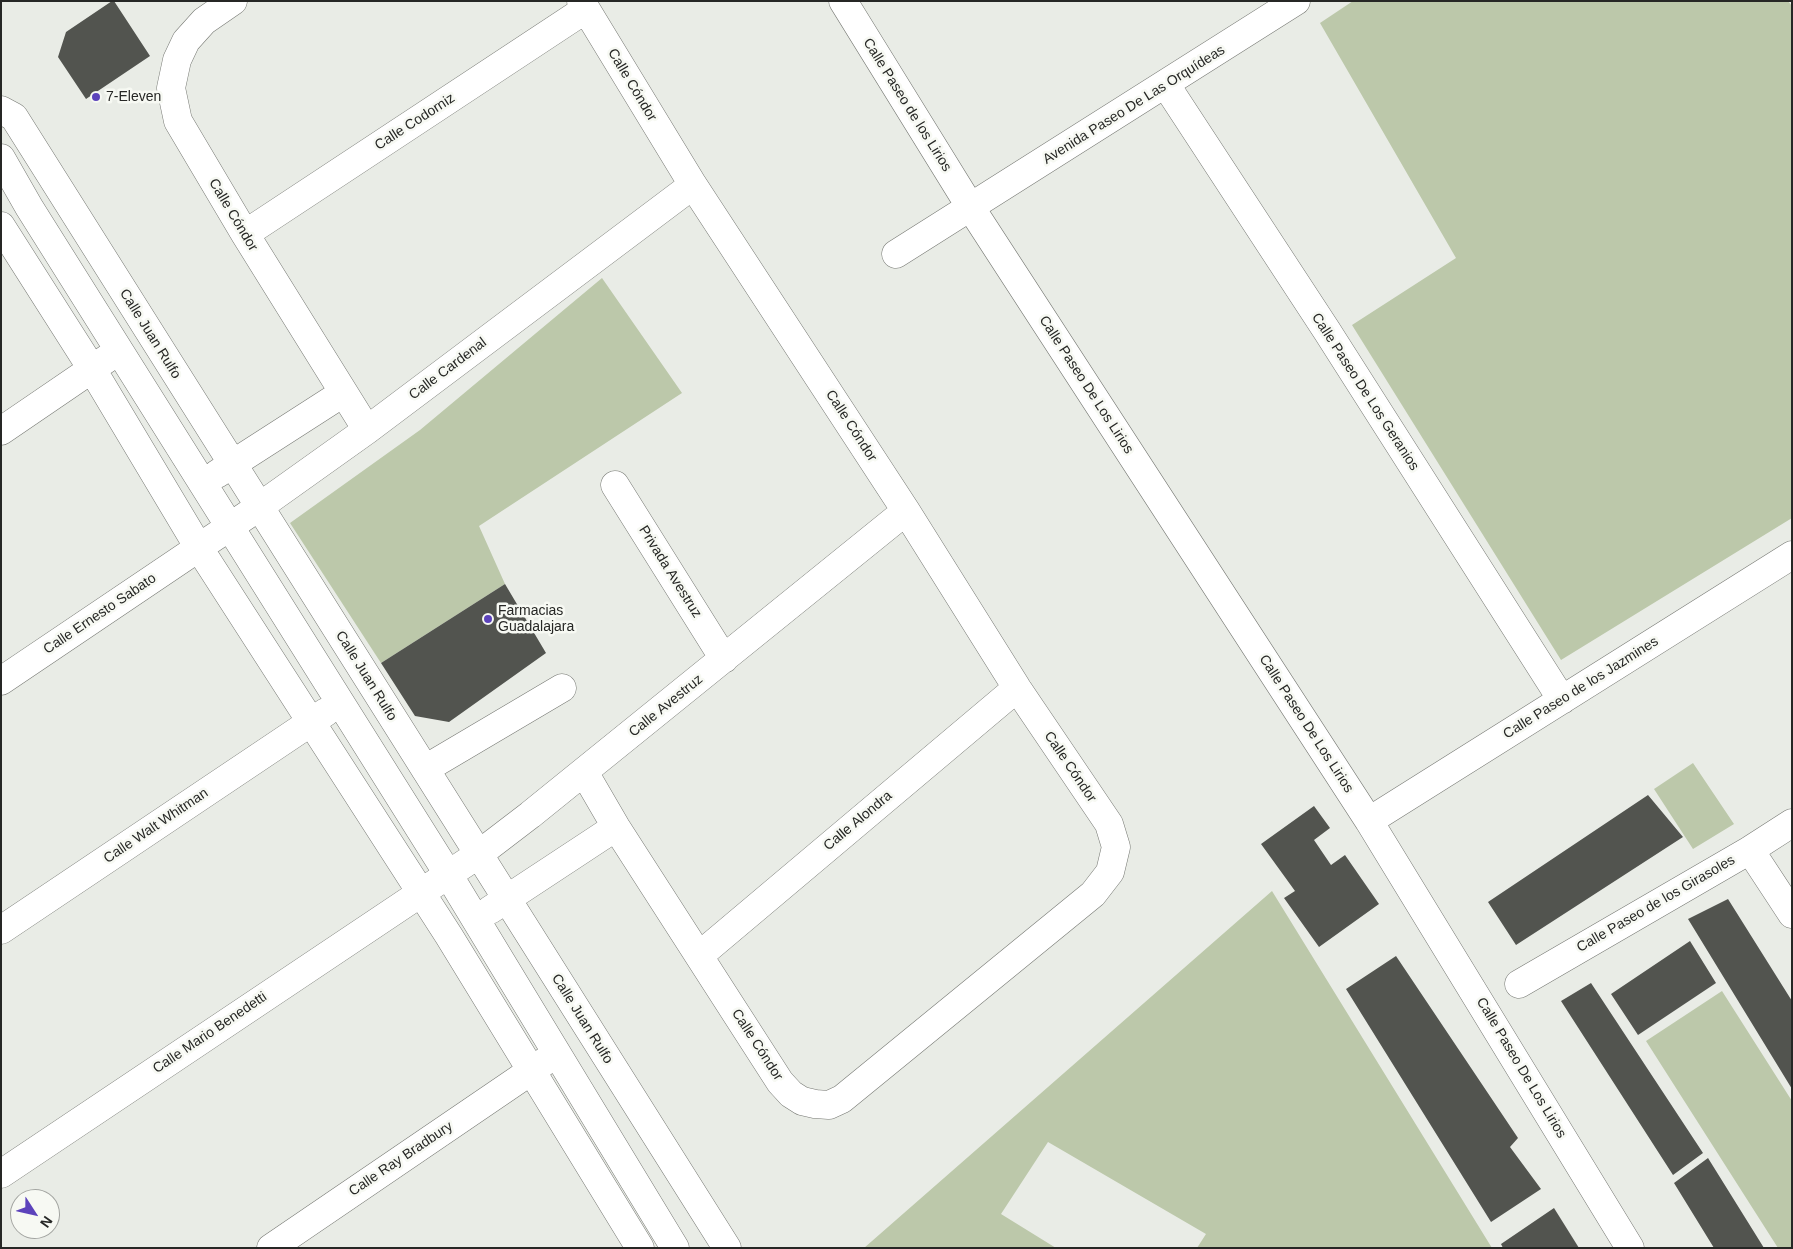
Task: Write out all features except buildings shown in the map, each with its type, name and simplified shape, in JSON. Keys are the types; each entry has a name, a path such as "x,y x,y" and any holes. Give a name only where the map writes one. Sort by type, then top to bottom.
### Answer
{"street":[{"name":"Calle Cóndor","path":"233,1 204,21 186,42 178,60 171,88 178,121 245,234 367,430"},
{"name":"Calle Paseo de los Lirios","path":"843,1 971,208"},
{"name":"Avenida Paseo De Las Orquídeas","path":"896,254 1166,85 1296,1"},
{"name":"Calle Cóndor","path":"583,5 693,185 906,511 1017,688 1109,824 1116,847 1110,872 1094,894 842,1099 828,1105 815,1104 802,1101 791,1094 780,1082 616,827 584,772"},
{"name":"Calle Codorniz","path":"245,234 583,5"},
{"name":"Calle Paseo De Los Geranios","path":"1166,85 1327,331 1562,700"},
{"name":"Calle Juan Rulfo","path":"1,110 14,117 726,1248"},
{"path":"4,172 230,526 476,919 557,1052 667,1245"},
{"name":"Calle Cardenal","path":"199,548 367,430 693,185"},
{"name":"Calle Paseo De Los Lirios","path":"971,208 1369,821 1630,1248"},
{"path":"1,226 92,368 199,548 449,936 640,1248"},
{"path":"1,431 119,351"},
{"path":"172,504 343,393"},
{"name":"Privada Avestruz","path":"615,485 724,659"},
{"name":"Calle Avestruz","path":"420,893 479,854 584,772 906,511"},
{"name":"Calle Ernesto Sabato","path":"1,681 199,548"},
{"name":"Calle Paseo de los Jazmines","path":"1369,821 1792,555"},
{"path":"425,769 562,688"},
{"name":"Calle Alondra","path":"700,955 1017,688"},
{"name":"Calle Walt Whitman","path":"1,930 341,702"},
{"name":"Calle Paseo de los Girasoles","path":"1519,984 1750,850 1792,823"},
{"path":"449,936 616,827"},
{"path":"1750,850 1792,914"},
{"name":"Calle Mario Benedetti","path":"1,1174 420,893"},
{"name":"Calle Ray Bradbury","path":"271,1248 557,1052"}],"green space":[{"path":"1353,1 1788,1 1792,6 1792,518 1561,660 1352,325 1456,258 1320,23"},
{"path":"602,278 682,393 479,526 505,584 381,663 290,523 420,430"},
{"path":"1693,763 1734,824 1693,849 1654,789"},
{"path":"1272,891 1492,1248 1197,1248 1206,1234 1048,1142 1001,1214 1056,1248 864,1248"},
{"path":"1722,991 1792,1101 1792,1248 1778,1248 1646,1041"}],"place":[{"name":"7-Eleven","path":"96,97"},
{"name":"Farmacias Guadalajara","path":"488,619"}]}
